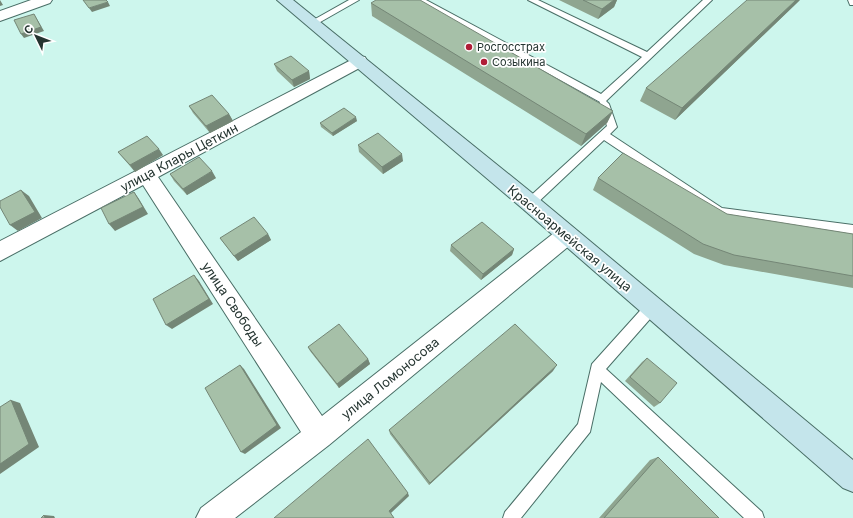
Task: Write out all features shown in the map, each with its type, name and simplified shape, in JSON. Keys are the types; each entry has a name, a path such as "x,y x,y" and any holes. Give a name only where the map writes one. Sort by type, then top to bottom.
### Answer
{"street":[{"path":"0,16 45,0"},
{"name":"Красноармейская улица","path":"284,0 530,204 853,478"},
{"name":"улица Клары Цеткин","path":"0,252 359,61"},
{"name":"улица Свободы","path":"146,174 319,435"},
{"name":"улица Ломоносова","path":"211,518 319,435 567,236"}],"lane":[{"path":"312,23 355,0"},
{"path":"420,0 602,99 612,127 530,204"},
{"path":"532,0 648,56"},
{"path":"602,99 708,0"},
{"path":"604,135 720,212 853,230"},
{"path":"511,518 586,427 597,369 652,307"},
{"path":"597,369 749,516"}],"building":[{"path":"83,0 106,0 108,2 89,8"},
{"path":"376,0 420,0 613,111 586,134 371,3"},
{"path":"583,0 614,0 602,9"},
{"path":"747,0 796,0 682,108 646,88"},
{"path":"34,14 41,27 21,34 14,20"},
{"path":"291,56 309,71 292,80 274,64"},
{"path":"212,95 229,114 206,126 189,106"},
{"path":"344,108 356,117 332,133 320,123"},
{"path":"378,133 402,154 382,167 358,145"},
{"path":"147,136 159,149 130,165 118,152"},
{"path":"623,153 727,214 853,234 853,276 734,255 703,244 598,178"},
{"path":"199,157 212,171 183,189 170,174"},
{"path":"21,190 35,212 10,225 0,207 0,201"},
{"path":"134,192 143,207 109,224 101,208"},
{"path":"254,217 268,234 234,256 220,238"},
{"path":"482,222 514,249 483,274 451,245"},
{"path":"194,275 209,299 166,325 153,299"},
{"path":"339,324 368,359 337,384 308,347"},
{"path":"515,324 557,365 430,483 389,430"},
{"path":"647,358 677,383 660,403 630,377"},
{"path":"240,365 277,425 241,452 205,388"},
{"path":"11,400 29,444 0,464 0,407"},
{"path":"368,439 408,493 389,511 394,518 274,518"},
{"path":"658,457 719,518 604,518"}],"place":[{"name":"Росгосстрах","path":"469,47"},
{"name":"Созыкина","path":"484,62"}]}
